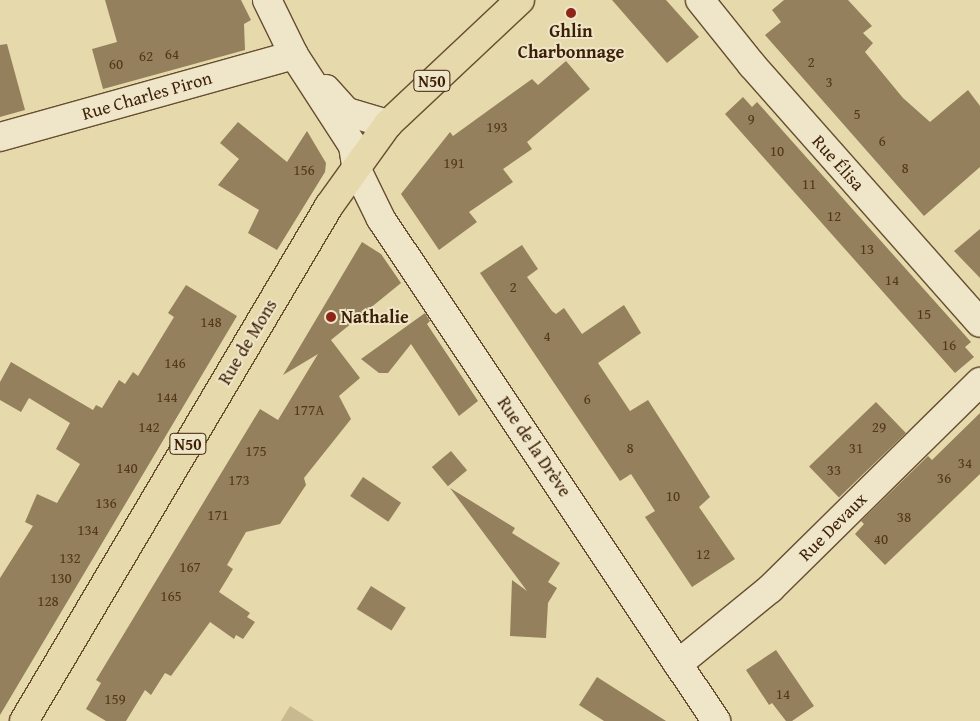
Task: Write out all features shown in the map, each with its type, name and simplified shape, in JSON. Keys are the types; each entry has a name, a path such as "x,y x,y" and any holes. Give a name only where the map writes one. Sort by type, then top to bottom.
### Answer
{"main road":[{"name":"Rue de Mons","path":"24,721 329,206 357,170 388,124 520,0"}],"street":[{"path":"267,0 294,55 347,112 388,124"},
{"name":"Rue Élisa","path":"700,0 752,65 980,323"},
{"name":"Rue Charles Piron","path":"0,137 294,55"},
{"name":"Rue de la Drève","path":"294,55 353,146 357,170 383,222 716,721"},
{"name":"Rue Devaux","path":"678,664 770,589 980,382"}],"shaded area":[{"path":"290,706 314,721 281,721"}],"building":[{"path":"105,0 241,0 251,20 244,24 245,50 103,89 92,49 117,42"},
{"path":"612,0 666,0 699,37 667,63"},
{"path":"784,0 848,0 872,26 863,33 873,43 865,52 903,98 930,122 968,90 980,106 980,167 924,216 765,35 781,22 772,10"},
{"path":"7,44 25,110 0,117 0,45"},
{"path":"566,61 590,89 527,142 532,149 503,169 513,182 469,212 477,222 439,250 401,194 450,132 453,136 532,79 538,85"},
{"path":"743,97 752,107 757,102 971,342 965,347 974,357 955,373 725,114"},
{"path":"238,122 287,162 307,131 326,163 325,172 277,250 248,233 259,210 218,185 239,159 220,143"},
{"path":"980,229 980,278 954,251"},
{"path":"362,242 381,254 401,283 331,340 360,378 339,396 351,419 304,478 306,485 280,524 246,532 227,565 233,569 219,592 250,613 247,617 255,622 243,639 236,635 234,639 210,622 171,676 165,673 151,695 145,690 126,721 106,721 86,709 101,683 96,680 260,409 278,420 318,354 283,375"},
{"path":"522,245 538,269 527,277 552,311 556,314 564,308 582,334 624,305 641,333 598,363 630,411 648,400 710,497 699,507 735,559 692,587 645,517 655,511 631,474 620,481 480,273"},
{"path":"186,285 237,316 0,715 0,578 33,526 25,522 37,494 57,503 80,464 56,449 70,423 29,398 21,412 0,400 0,382 11,362 93,410 96,405 102,408 119,380 125,384 133,372 138,376 174,317 168,313"},
{"path":"425,313 430,321 427,324 478,401 459,416 411,344 388,373 379,373 361,359"},
{"path":"876,402 906,433 839,498 809,467"},
{"path":"980,413 980,474 885,565 855,534 864,524 861,521 928,456 932,460"},
{"path":"451,451 467,470 448,486 432,467"},
{"path":"363,477 401,503 388,522 350,496"},
{"path":"450,488 515,528 512,533 560,563 548,582 557,588 548,603 546,638 510,636 512,580 527,591"},
{"path":"371,586 406,608 391,631 357,609"},
{"path":"776,650 814,706 792,721 786,721 772,703 769,705 746,670"},
{"path":"597,677 666,721 604,721 579,705"}],"place":[{"name":"Ghlin Charbonnage","path":"571,13"},
{"name":"Nathalie","path":"331,317"}]}
